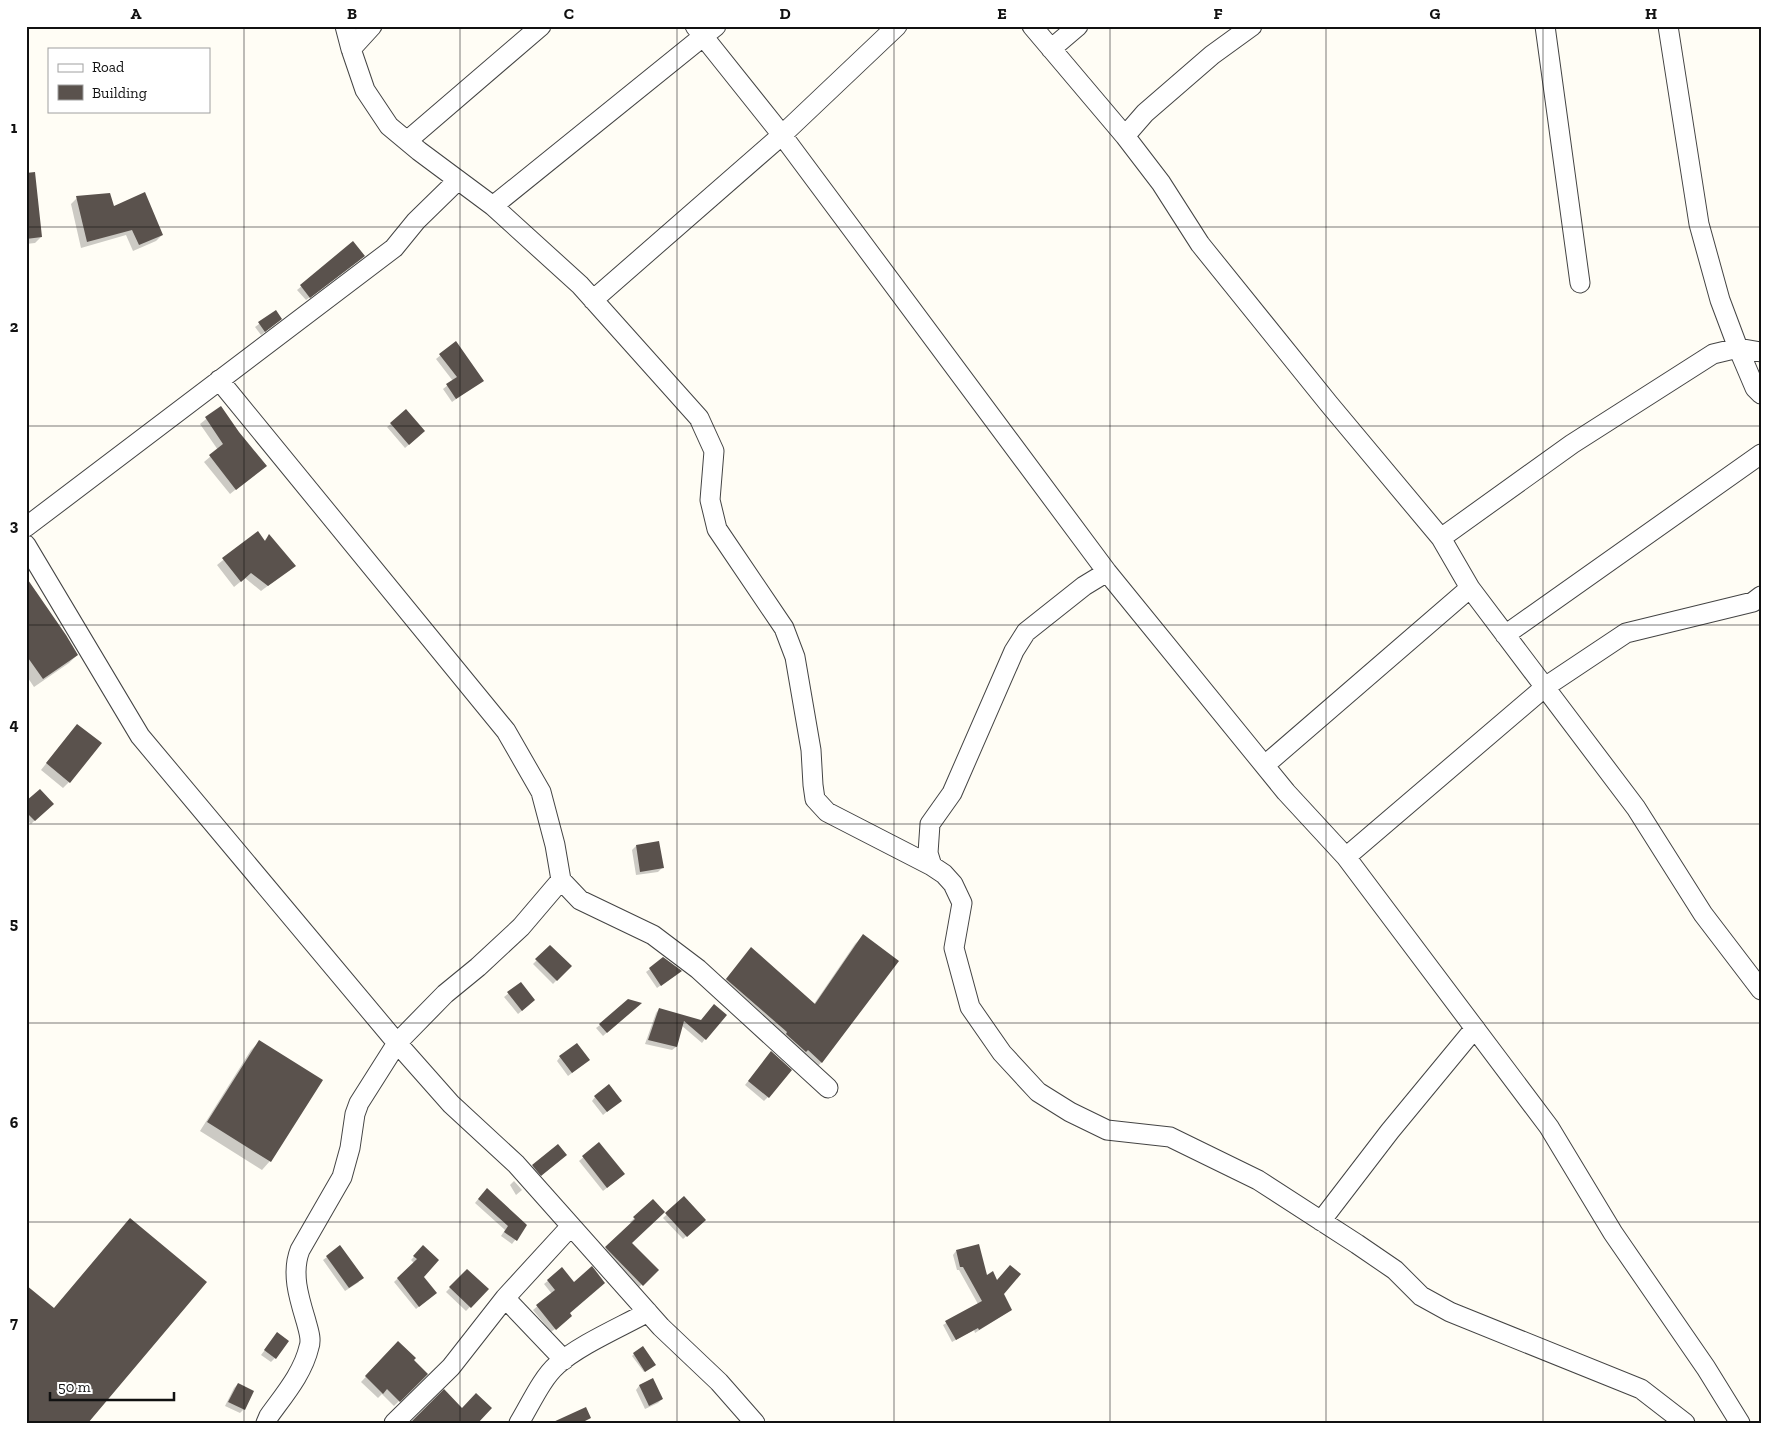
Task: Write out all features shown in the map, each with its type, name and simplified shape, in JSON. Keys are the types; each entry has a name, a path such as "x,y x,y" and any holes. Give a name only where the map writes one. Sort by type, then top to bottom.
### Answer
{"street":[{"path":"345,26 365,90 389,126 493,206 580,285 699,418 714,451 710,500 717,529 784,628 795,657 805,706 815,799 827,812 932,866 944,874 953,884 962,903 954,948 970,1007 1002,1053 1038,1092 1070,1112 1107,1130 1170,1137 1258,1180 1396,1270 1421,1296 1450,1312 1641,1389 1685,1423"},
{"path":"351,49 372,26"},
{"path":"407,141 541,26"},
{"path":"593,300 782,135 898,26"},
{"path":"1032,26 1125,136 1161,183 1200,244 1329,404 1441,538 1470,588 1636,808 1703,914 1761,990"},
{"path":"1051,49 1078,26"},
{"path":"1125,136 1145,113 1212,55 1252,26"},
{"path":"1545,26 1580,283"},
{"path":"1668,26 1698,224 1720,300 1755,388 1761,394"},
{"path":"493,206 705,30 1107,572 1286,792 1346,857 1549,1127 1613,1233 1706,1368 1740,1423"},
{"path":"26,527 394,248 416,221 458,180"},
{"path":"1441,538 1572,444 1713,354 1738,348 1761,352"},
{"path":"219,380 506,732 541,792 555,845 561,880 580,900 653,935 698,969 828,1088"},
{"path":"1505,635 1761,454"},
{"path":"26,545 140,736 397,1043 451,1104 516,1164 648,1312 719,1382 755,1423"},
{"path":"932,866 928,853 930,824 952,793 1014,651 1026,632 1084,586 1107,572"},
{"path":"1265,765 1470,588"},
{"path":"1346,857 1546,687 1626,632 1753,602 1761,596"},
{"path":"266,1423 300,1371 310,1345 309,1331 297,1290 296,1260 342,1177 359,1103 397,1043 445,994 478,967 521,927 561,880"},
{"path":"1321,1221 1390,1131 1475,1028"},
{"path":"394,1423 451,1367 505,1298 570,1226"},
{"path":"505,1298 564,1360"},
{"path":"519,1423 556,1365 574,1352 648,1312"}],"building":[{"path":"35,172 42,237 26,239 26,173"},
{"path":"145,192 163,235 139,245 132,230 87,242 76,196 110,193 114,206"},
{"path":"353,241 365,256 310,298 300,285"},
{"path":"276,310 282,319 265,332 258,322"},
{"path":"456,341 484,381 456,399 446,384 457,377 439,354"},
{"path":"221,406 239,432 267,466 236,490 209,455 223,444 205,417"},
{"path":"406,409 425,431 409,445 390,423"},
{"path":"258,531 265,541 269,534 296,566 268,586 251,573 241,582 222,558"},
{"path":"26,577 78,655 43,679 26,655"},
{"path":"77,724 102,743 70,783 46,763"},
{"path":"40,789 54,804 35,821 26,812 26,801"},
{"path":"659,841 664,868 640,872 636,845"},
{"path":"863,934 899,961 822,1063 808,1050 806,1052 786,1034 787,1032 726,979 751,947 815,1004"},
{"path":"550,945 572,966 557,981 535,959"},
{"path":"663,957 682,971 661,986 649,968"},
{"path":"521,982 535,1000 522,1011 507,992"},
{"path":"628,999 642,1003 607,1033 599,1024"},
{"path":"714,1004 727,1015 706,1040 684,1021 677,1047 648,1040 659,1008 701,1020"},
{"path":"259,1040 323,1080 271,1162 207,1122"},
{"path":"577,1043 590,1060 572,1073 559,1056"},
{"path":"771,1051 792,1070 769,1098 748,1081"},
{"path":"609,1084 622,1101 607,1112 594,1096"},
{"path":"599,1142 625,1174 607,1188 582,1156"},
{"path":"558,1144 567,1155 541,1176 532,1165"},
{"path":"487,1188 527,1225 517,1241 504,1232 508,1226 478,1199"},
{"path":"684,1196 706,1220 687,1237 665,1213"},
{"path":"653,1199 665,1212 632,1243 659,1270 643,1286 605,1247"},
{"path":"130,1218 207,1282 88,1423 26,1423 26,1285 54,1308"},
{"path":"979,1244 987,1275 993,1271 997,1280 1010,1265 1021,1274 1004,1294 1012,1310 979,1330 978,1328 956,1340 945,1321 982,1301 963,1267 960,1267 956,1250"},
{"path":"340,1245 364,1278 349,1288 326,1256"},
{"path":"423,1245 439,1260 424,1277 437,1293 419,1307 397,1278 417,1259 413,1256"},
{"path":"592,1266 605,1283 570,1313 572,1316 556,1330 536,1305 555,1290 547,1280 562,1267 574,1282"},
{"path":"467,1269 489,1289 471,1308 449,1287"},
{"path":"277,1332 289,1341 276,1359 264,1350"},
{"path":"398,1341 416,1358 414,1360 428,1374 400,1402 387,1389 383,1394 365,1376"},
{"path":"643,1346 656,1365 645,1372 633,1353"},
{"path":"653,1378 663,1399 649,1406 639,1385"},
{"path":"238,1383 254,1391 245,1410 228,1402"},
{"path":"444,1389 462,1408 476,1393 492,1408 478,1423 410,1423"},
{"path":"586,1407 591,1418 581,1423 551,1423"}]}
